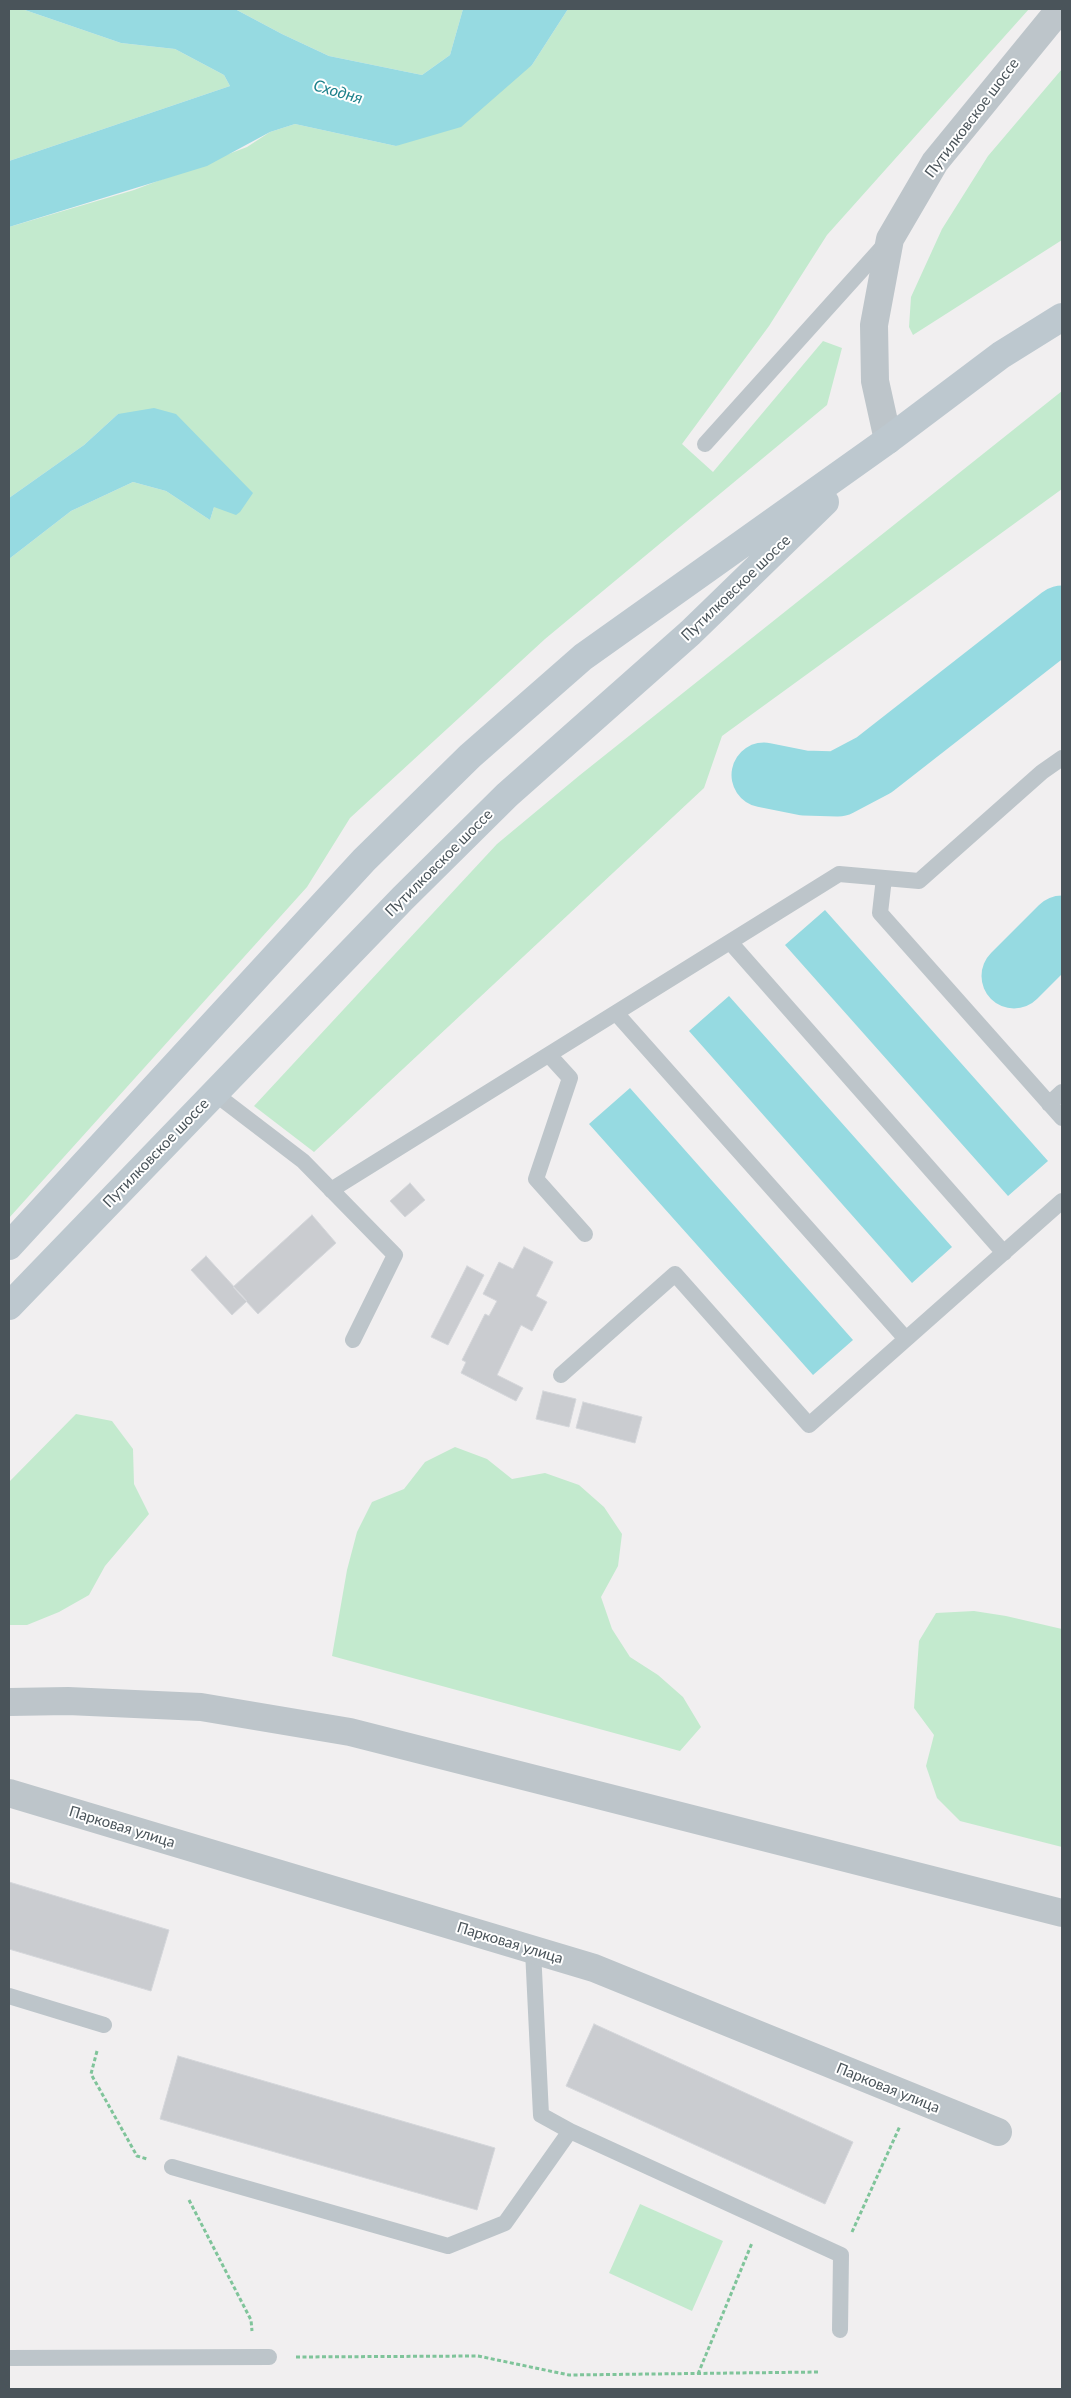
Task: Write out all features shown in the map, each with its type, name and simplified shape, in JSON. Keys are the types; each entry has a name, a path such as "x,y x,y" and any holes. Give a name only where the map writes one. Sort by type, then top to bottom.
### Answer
{"main road":[{"path":"888,440 1001,355 1062,317"},
{"name":"Путилковское шоссе","path":"9,1306 403,898 507,796 690,633 888,440"},
{"name":"Путилковское шоссе","path":"9,1246 364,860 470,756 584,657 888,440"}],"street":[{"name":"Путилковское шоссе","path":"888,440 875,381 874,325 890,238 935,162 1060,9"},
{"path":"9,1702 68,1701 201,1708 350,1732 1062,1913"},
{"name":"Парковая улица","path":"9,1793 594,1968 998,2132"}],"lane":[{"path":"705,444 890,238"},
{"path":"331,1190 839,874 919,882 1042,772 1062,758"},
{"path":"884,878 880,913 1062,1118"},
{"path":"730,942 1004,1252"},
{"path":"616,1013 906,1339"},
{"path":"549,1054 570,1078 536,1179 585,1234"},
{"path":"1049,1104 1062,1092"},
{"path":"214,1093 304,1161 395,1255 353,1340"},
{"path":"560,1375 675,1274 809,1425 1062,1202"},
{"path":"534,1950 541,2115 570,2131 841,2255 840,2330"},
{"path":"9,1996 104,2025"},
{"path":"172,2167 448,2246 506,2223 570,2131"},
{"path":"9,2358 262,2357"}],"path":[{"path":"104,2025 91,2074 137,2156 172,2167 250,2320 262,2357 478,2356 569,2376 818,2372"},
{"path":"841,2255 912,2098"},
{"path":"698,2374 762,2219"}],"green space":[{"path":"9,9 22,9 121,43 175,49 224,75 230,86 9,161"},
{"path":"235,9 463,9 450,55 422,75 329,56"},
{"path":"568,9 1029,9 827,235 769,326 682,444 713,472 823,341 842,348 827,405 545,639 350,818 307,887 9,1218 9,559 71,511 133,482 166,491 210,520 214,507 118,414 84,445 9,498 9,227 134,190 247,147 270,132 295,124 396,146 532,65"},
{"path":"1062,69 1062,240 913,335 909,327 911,297 942,229 988,156"},
{"path":"1062,391 1062,489 722,736 704,788 314,1152 254,1106 497,844 580,775"},
{"path":"76,1414 112,1421 133,1449 134,1484 149,1514 105,1566 89,1595 59,1612 27,1625 9,1625 9,1482"},
{"path":"455,1447 487,1459 512,1479 545,1473 579,1485 604,1507 622,1534 618,1566 601,1597 612,1629 630,1657 658,1675 683,1697 701,1727 680,1751 332,1656 347,1570 357,1532 372,1502 404,1489 425,1462"},
{"path":"974,1611 1006,1616 1062,1629 1062,1847 960,1821 937,1798 926,1766 934,1735 914,1708 919,1641 936,1613"},
{"path":"640,2204 723,2241 692,2311 609,2273"}],"water":[{"name":"Сходня","path":"22,9 235,9 329,56 422,75 450,55 463,9 568,9 532,65 461,127 396,146 295,124 270,132 207,166 9,227 9,161 230,86 224,75 175,49 121,43"},
{"path":"154,408 176,414 253,493 240,512 236,515 214,507 210,520 166,491 133,482 71,511 9,559 9,498 84,445 118,414"},
{"path":"825,910 1048,1161 1008,1196 785,945"},
{"path":"729,996 952,1247 912,1283 689,1031"},
{"path":"630,1088 853,1340 813,1375 589,1124"}],"building":[{"path":"410,1183 425,1200 405,1217 390,1201"},
{"path":"312,1215 336,1243 258,1314 233,1287"},
{"path":"524,1247 553,1262 536,1296 547,1302 532,1331 521,1325 497,1375 523,1388 516,1401 461,1373 466,1362 462,1360 485,1314 489,1316 497,1301 483,1294 499,1262 513,1269"},
{"path":"206,1256 247,1301 232,1315 191,1270"},
{"path":"467,1266 484,1275 448,1345 431,1337"},
{"path":"543,1391 576,1399 569,1427 536,1419"},
{"path":"583,1402 642,1417 635,1443 576,1428"},
{"path":"9,1882 169,1930 151,1991 9,1949"},
{"path":"594,2024 853,2142 825,2204 566,2086"},
{"path":"178,2056 495,2148 477,2210 160,2119"}],"waterway":[{"path":"764,775 804,783 838,784 874,765 1062,618"},
{"path":"1014,976 1062,928"}]}
